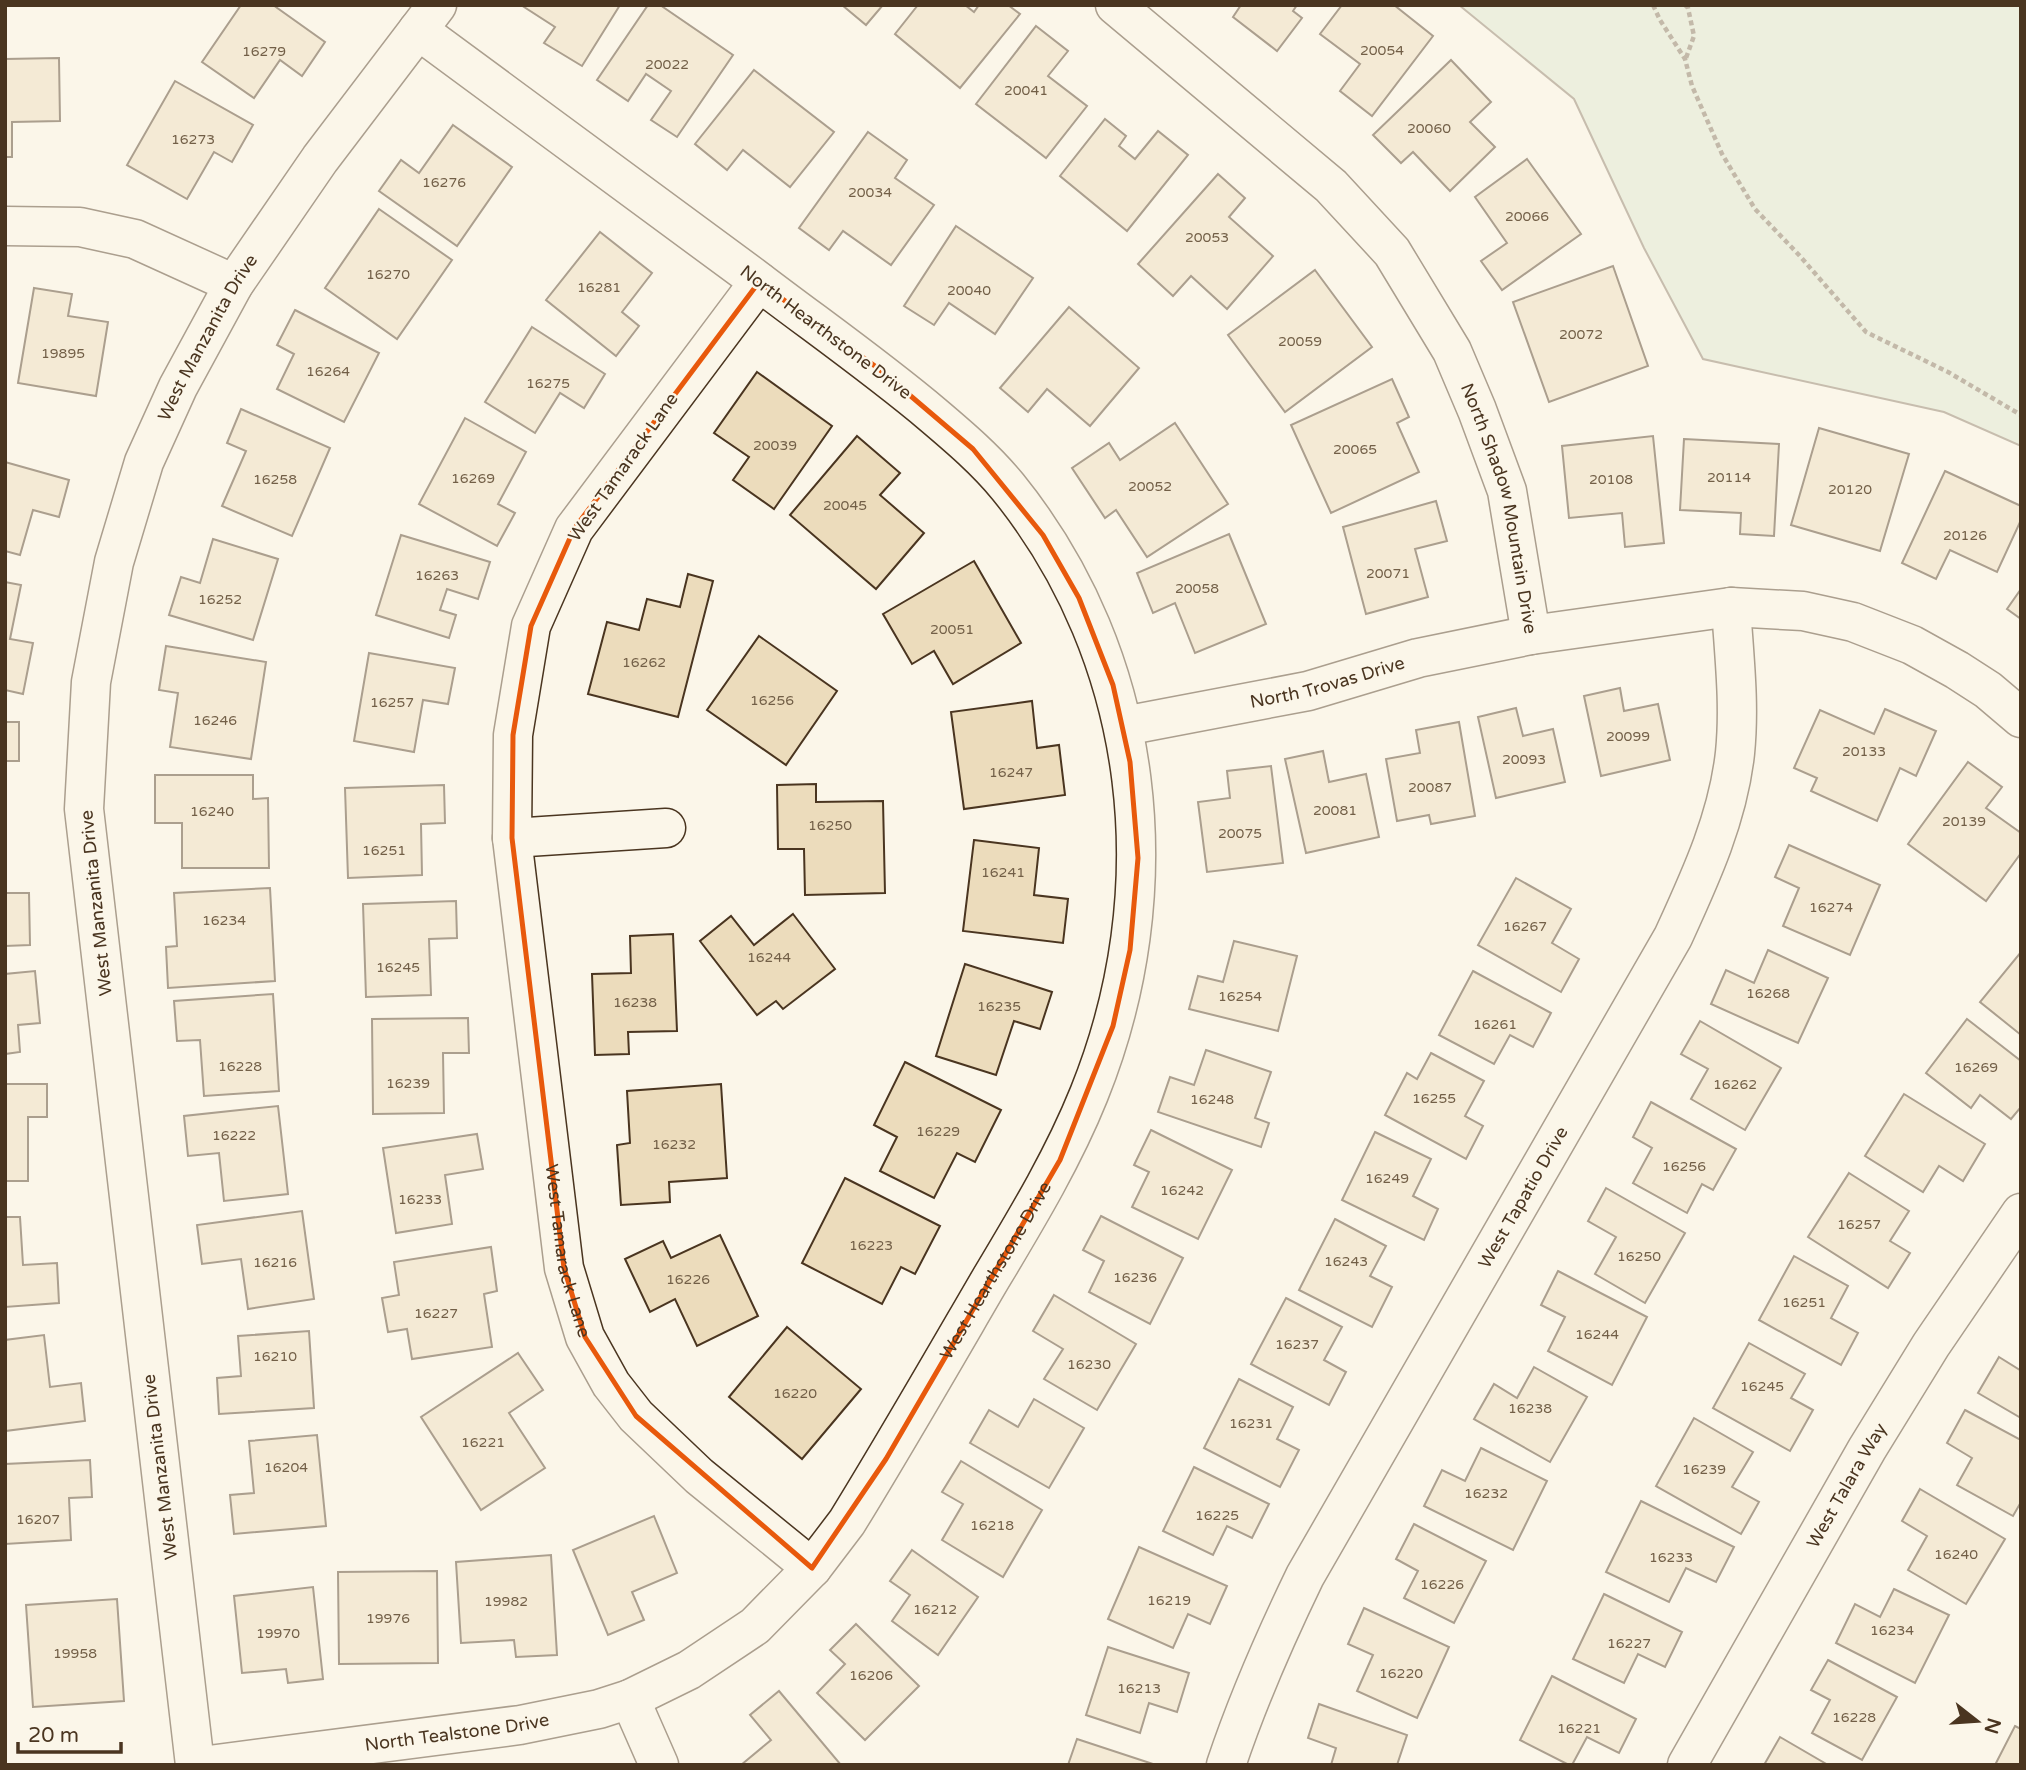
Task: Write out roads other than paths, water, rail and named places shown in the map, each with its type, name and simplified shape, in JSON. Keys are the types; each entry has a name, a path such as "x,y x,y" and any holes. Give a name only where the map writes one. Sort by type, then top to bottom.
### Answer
{"street":[{"name":"North Shadow Mountain Drive","path":"1115,5 1331,186 1392,252 1452,351 1507,491 1531,635 1731,607 1803,611 1853,622 1912,645 1988,690 2021,718"},
{"name":"North Hearthstone Drive","path":"427,18 759,282 880,369 973,449 1007,486 1043,535 1079,598 1113,685 1124,726"},
{"name":"West Manzanita Drive","path":"194,1765 84,809 91,682 114,562 144,463 178,387 234,284 320,159 427,18"},
{"path":"5,226 80,227 135,239 234,284"},
{"name":"West Tamarack Lane","path":"759,282 574,529 531,626 513,735 512,838 564,1268 585,1338 611,1384 636,1416 699,1476 812,1568"},
{"name":"West Tapatio Drive","path":"1226,1765 1272,1642 1305,1576 1673,937 1705,865 1725,807 1735,754 1737,707 1731,607"},
{"name":"North Trovas Drive","path":"1124,726 1308,691 1418,658 1531,635"},
{"name":"West Hearthstone Drive","path":"630,1699 689,1670 755,1626 812,1568 848,1522 1060,1160 1090,1092 1113,1026 1130,950 1138,858 1130,762 1124,726"},
{"path":"512,838 666,828"},
{"name":"West Talara Way","path":"1687,1765 1867,1450 1931,1345 2021,1213"},
{"path":"630,1699 659,1765"},
{"name":"North Tealstone Drive","path":"209,1765 520,1725 599,1709 630,1699"}]}
